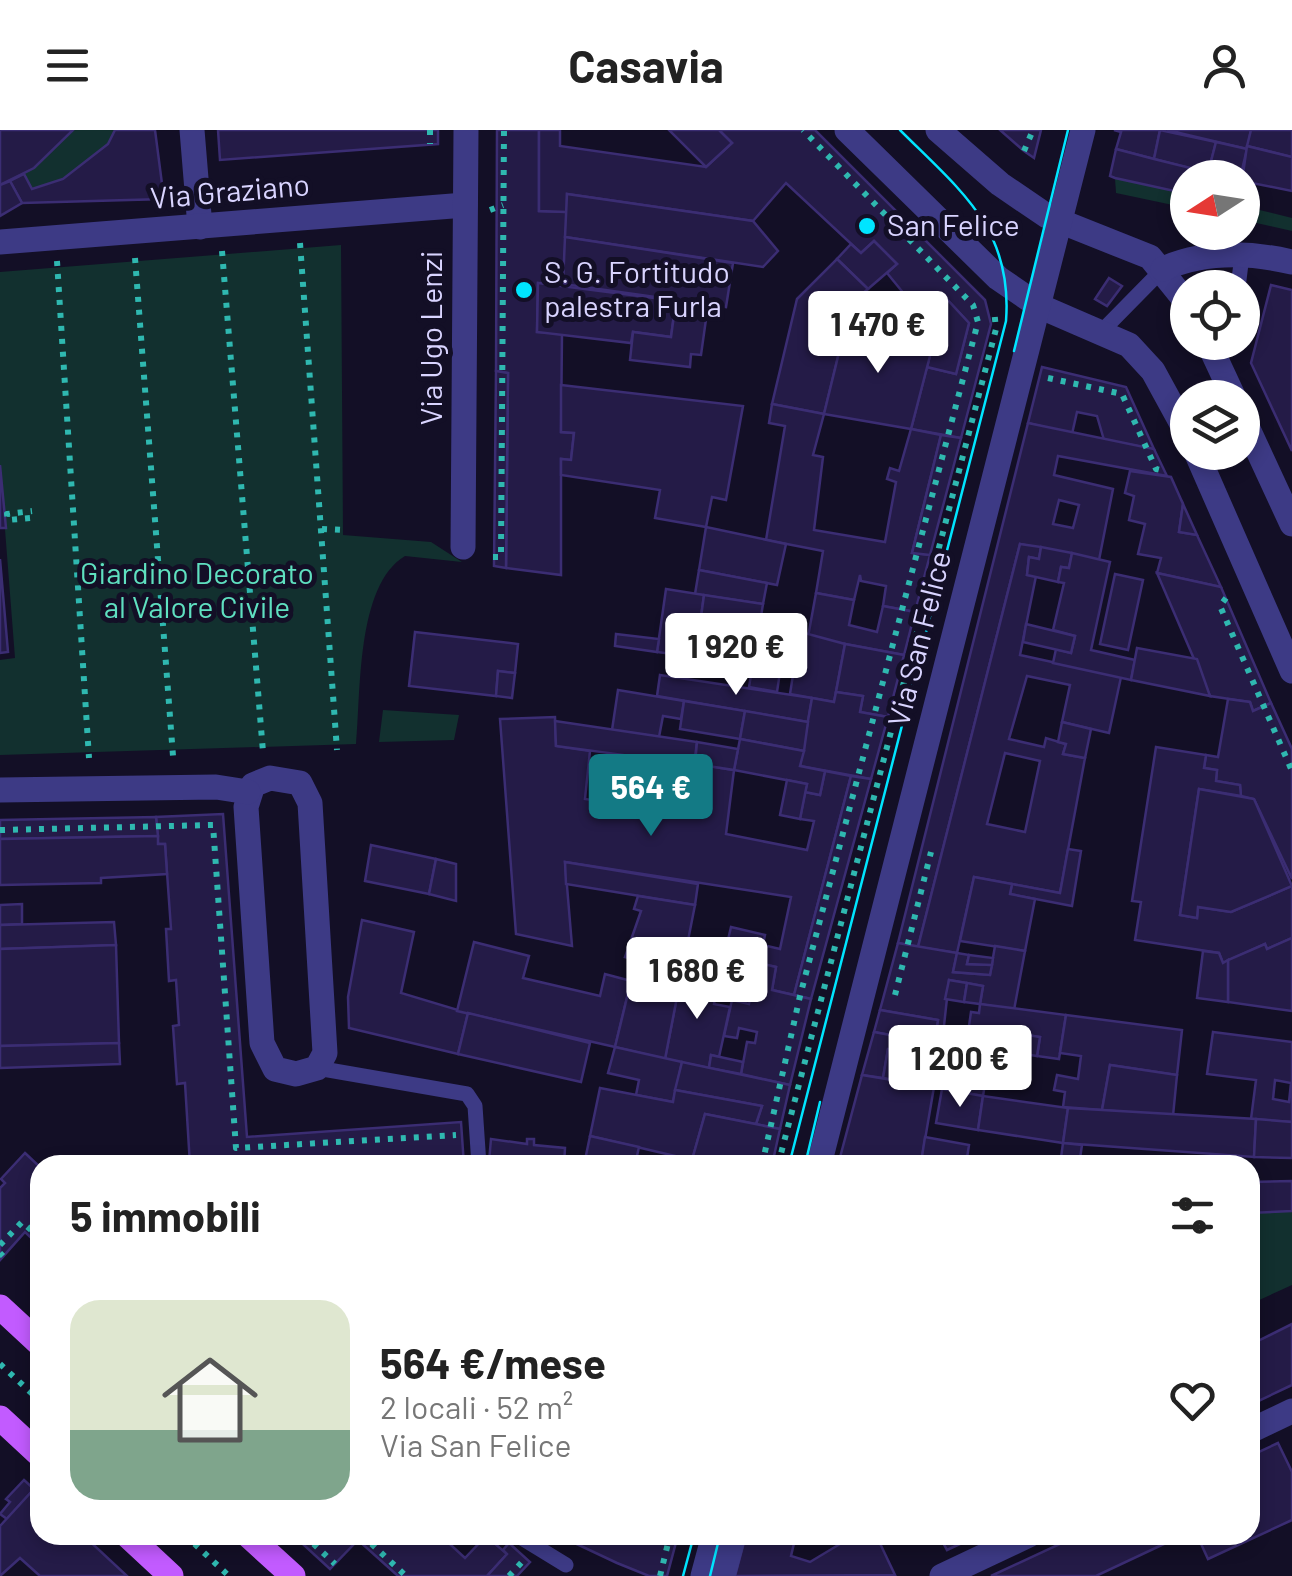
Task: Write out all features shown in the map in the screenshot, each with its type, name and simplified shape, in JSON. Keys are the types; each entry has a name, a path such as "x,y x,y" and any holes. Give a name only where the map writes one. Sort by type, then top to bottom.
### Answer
{"main road":[{"path":"0,1307 30,1335"},
{"path":"0,1418 30,1446"},
{"path":"137,1545 170,1576"},
{"path":"259,1545 293,1576"}],"street":[{"path":"192,130 200,228"},
{"name":"Via Ugo Lenzi","path":"464,547 466,130"},
{"path":"846,130 987,270 1039,306 1129,345 1153,371 1170,402"},
{"path":"938,130 1000,184 1060,223 1137,250 1170,279"},
{"name":"Via San Felice","path":"822,1155 1083,130"},
{"name":"Via Graziano","path":"0,242 465,204"},
{"path":"1163,269 1202,256 1242,255 1292,262"},
{"path":"1217,360 1226,380"},
{"path":"1260,455 1292,524"},
{"path":"1204,470 1292,671"},
{"path":"281,778 300,782 307,792 325,1041 317,1068 285,1072 276,1069 264,1054 248,792 260,781 281,778"},
{"path":"0,790 216,787 248,792"},
{"path":"1260,1426 1292,1411"},
{"path":"690,1576 697,1545"},
{"path":"703,1576 711,1545"},
{"path":"724,1576 732,1545"},
{"path":"942,1576 1008,1545"}],"lane":[{"path":"1240,270 1242,255"},
{"path":"1102,331 1163,269"},
{"path":"1222,370 1223,360"},
{"path":"317,1068 461,1092 472,1098 477,1155"},
{"path":"533,1545 566,1565"}],"path":[{"path":"430,130 430,144"},
{"path":"493,557 501,557 500,206 504,130"},
{"path":"764,1155 800,996 978,322 973,305 802,130"},
{"path":"1024,151 1033,130"},
{"path":"300,242 337,750"},
{"path":"222,248 263,753"},
{"path":"135,254 172,756"},
{"path":"56,260 89,758"},
{"path":"781,1155 996,329 992,300"},
{"path":"968,362 980,365"},
{"path":"1045,393 1048,377 1122,394 1156,469 1164,470"},
{"path":"5,523 7,514 32,511"},
{"path":"322,529 343,530"},
{"path":"1226,598 1220,606 1291,765"},
{"path":"890,1012 932,850"},
{"path":"0,1245 22,1222 30,1229"},
{"path":"0,1364 30,1392"},
{"path":"196,1545 229,1576"},
{"path":"315,1545 335,1564"},
{"path":"373,1545 406,1576"},
{"path":"660,1576 668,1545"},
{"path":"509,1576 526,1558"}],"green space":[{"path":"0,130 155,130 164,199 22,203 0,216"},
{"path":"1115,178 1170,190 1170,204 1116,193"},
{"path":"1260,210 1292,218 1292,231 1260,224"},
{"name":"Giardino Decorato al Valore Civile","path":"341,245 343,535 431,542 462,562 405,556 389,570 377,590 364,642 356,744 0,755 0,660 15,658 0,465 0,272"},
{"path":"383,710 459,715 454,740 379,742"},
{"path":"1292,1211 1292,1285 1260,1300 1260,1213"}],"building":[{"path":"0,130 73,130 34,168 0,185"},
{"path":"115,130 155,130 164,199 22,203 10,181 24,174 32,189 63,179 108,144"},
{"path":"218,130 438,130 438,144 220,160"},
{"path":"497,130 539,130 539,211 567,212 563,284 538,283 537,332 562,333 561,432 574,433 571,460 561,459 561,575 506,568 508,373 496,371"},
{"path":"539,130 560,130 560,146 706,167 732,143 719,130 815,130 985,300 991,324 961,438 911,429 927,367 956,374 969,323 943,295 923,317 887,273 897,264 874,241 861,253 786,183 753,221 567,194 567,212 539,211"},
{"path":"669,130 719,130 732,143 706,167"},
{"path":"1000,130 1041,130 1034,158 1024,151"},
{"path":"1114,130 1160,130 1154,159 1116,149 1121,132"},
{"path":"1160,130 1216,142 1211,160 1170,160 1170,163 1154,159"},
{"path":"1167,130 1251,130 1247,149"},
{"path":"1251,130 1292,130 1292,157 1247,146"},
{"path":"1216,142 1247,149 1244,160 1211,160"},
{"path":"1247,146 1292,157 1292,191 1260,185 1260,160 1245,160"},
{"path":"1116,149 1170,163 1170,190 1115,178 1110,176"},
{"path":"10,181 22,203 0,216 0,185"},
{"path":"567,194 753,221 778,251 763,267 565,237"},
{"path":"565,237 733,263 726,307 563,284"},
{"path":"874,241 897,264 868,289 837,259 851,244 861,253"},
{"path":"837,259 868,289 838,314 856,318 853,330 845,328 824,414 772,404 797,299"},
{"path":"1109,278 1122,286 1107,306 1095,299"},
{"path":"538,283 693,303 691,317 674,315 671,337 633,332 631,343 537,332"},
{"path":"1271,285 1292,290 1292,451 1251,363 1260,360 1260,328"},
{"path":"943,295 969,323 956,374 927,367 931,352 911,347 923,317"},
{"path":"693,303 708,305 701,355 691,354 690,367 630,360 633,332 671,337 674,315 691,317"},
{"path":"856,318 915,332 911,347 931,352 911,429 824,414 845,328 853,330"},
{"path":"1042,367 1126,387 1154,449 1104,440 1097,416 1077,412 1072,434 1028,423"},
{"path":"496,371 508,373 506,568 494,566"},
{"path":"561,385 743,406 726,500 712,497 706,527 655,518 660,490 561,475 561,459 571,460 574,433 561,432"},
{"path":"772,404 824,414 813,455 823,457 814,530 885,542 896,482 887,479 890,468 899,471 911,429 941,435 912,553 930,555 915,612 883,606 886,586 861,581 860,575 854,600 816,593 823,551 766,540 785,426 769,423"},
{"path":"1028,423 1154,449 1167,476 1058,456 1054,475 1113,489 1099,560 1020,544 918,947 898,943","holes":["1059,500 1079,505 1073,528 1053,524"]},
{"path":"941,435 961,438 930,555 912,553"},
{"path":"0,465 6,528 0,528"},
{"path":"1130,471 1171,477 1183,504 1179,532 1197,535 1221,587 1157,573 1161,558 1138,554 1145,524 1129,520 1134,496 1125,493"},
{"path":"1183,504 1197,535 1179,532"},
{"path":"706,527 786,544 777,585 699,570"},
{"path":"1020,544 1041,547 1039,559 1029,557 1027,575 1036,576 1020,655 1121,677 1109,733 1062,722 1070,685 1027,676 1009,739 1044,747 1046,738 1066,744 1063,754 1085,758 1060,893 974,877 957,953 918,947","holes":["1005,753 1040,761 1025,832 987,824"]},
{"path":"1041,547 1072,553 1069,568 1061,567 1058,582 1027,575 1029,557 1039,559"},
{"path":"1072,553 1110,562 1091,650 1135,660 1131,680 1053,663 1056,649 1071,653 1075,636 1053,630 1064,583 1058,582 1061,567 1069,568"},
{"path":"0,559 8,652 0,653"},
{"path":"699,570 767,583 763,604 695,594"},
{"path":"1157,573 1221,587 1271,703 1253,711 1250,702 1210,696"},
{"path":"1115,574 1143,580 1128,650 1100,644"},
{"path":"666,589 704,595 701,617 716,619 710,659 657,652"},
{"path":"816,593 854,600 849,625 877,632 883,606 915,612 904,655 808,637"},
{"path":"704,595 763,604 757,641 714,635 716,619 701,617"},
{"path":"760,621 845,644 834,702 790,694 793,675 780,672 777,692 749,687"},
{"path":"1026,624 1075,636 1071,653 1023,642"},
{"path":"415,632 518,644 515,673 498,671 496,696 409,686"},
{"path":"616,634 659,639 657,652 615,646"},
{"path":"845,644 904,655 888,717 860,712 863,696 836,692"},
{"path":"1137,648 1197,659 1210,696 1131,680"},
{"path":"498,671 515,673 512,698 496,696"},
{"path":"660,675 812,698 808,722 657,696"},
{"path":"618,690 684,701 681,719 663,716 659,737 612,730"},
{"path":"836,692 863,696 860,712 888,717 871,779 800,766 812,698 834,702"},
{"path":"1228,699 1250,702 1253,711 1271,703 1292,749 1292,879 1254,799 1241,796 1240,785 1216,781 1217,770 1204,768 1206,755 1218,757"},
{"path":"684,701 745,711 740,739 680,729"},
{"path":"745,711 808,722 804,751 740,739"},
{"path":"555,717 556,746 590,751 585,799 652,809 659,760 683,763 682,773 693,774 695,764 734,770 726,834 807,850 814,821 800,819 805,792 820,795 825,771 851,776 794,995 772,990 776,967 759,963 763,945 780,949 791,897 565,862 572,946 516,934 500,719"},
{"path":"555,721 697,742 693,774 682,773 683,763 556,746"},
{"path":"1062,722 1091,729 1085,758 1063,754 1066,744 1058,742"},
{"path":"740,739 804,751 800,766 825,771 820,795 805,792 807,784 734,770"},
{"path":"697,742 738,749 734,770 695,764"},
{"path":"1156,747 1206,755 1204,768 1217,770 1216,781 1240,785 1241,796 1199,789 1180,915 1197,918 1198,907 1231,912 1292,886 1292,938 1267,949 1265,944 1223,963 1219,953 1135,940 1141,902 1132,901"},
{"path":"851,776 871,779 811,999 794,995"},
{"path":"787,780 807,784 800,819 780,815"},
{"path":"1199,789 1254,799 1292,886 1231,912 1198,907 1197,918 1180,915"},
{"path":"223,814 247,1137 461,1122 463,1155 189,1155 185,1083 177,1084 173,1026 179,1025 176,980 169,981 166,929 171,929 165,844 158,844 156,817"},
{"path":"156,817 158,836 0,839 0,820"},
{"path":"158,836 158,844 165,844 167,874 101,878 101,883 0,885 0,839"},
{"path":"371,845 436,859 429,894 365,881"},
{"path":"1068,849 1081,851 1072,906 1010,894 1012,884 1060,893"},
{"path":"436,859 456,864 456,901 429,894"},
{"path":"565,862 698,884 695,905 566,884"},
{"path":"974,877 1012,884 1010,894 1035,899 1025,951 960,941"},
{"path":"638,896 695,905 682,971 625,957 641,911 634,909"},
{"path":"22,904 22,924 0,925 0,905"},
{"path":"362,920 414,932 401,993 468,1013 458,1054 349,1028 348,997"},
{"path":"114,922 116,945 0,949 0,925"},
{"path":"731,927 765,935 754,986 719,978"},
{"path":"1292,938 1292,1011 1228,1002 1228,960 1265,944 1267,949"},
{"path":"474,942 529,956 523,978 600,996 605,974 631,981 615,1047 457,1011"},
{"path":"898,943 957,953 953,972 990,975 995,946 1025,951 1014,1010 980,1004 983,986 949,980 942,1044 934,1043 938,1020 880,1010"},
{"path":"116,945 119,1043 0,1046 0,949"},
{"path":"1203,951 1219,953 1223,963 1228,960 1228,1002 1197,998"},
{"path":"957,953 969,955 967,964 992,965 990,975 953,972"},
{"path":"969,955 993,958 992,965 967,964"},
{"path":"759,963 776,967 772,990 811,999 790,1085 741,1074 747,1042 755,1043 757,1032 739,1028 737,1038 724,1036 732,1000 749,1004"},
{"path":"682,971 719,978 714,1004 730,1007 719,1057 711,1055 709,1068 665,1059"},
{"path":"949,980 967,983 964,1002 945,999"},
{"path":"631,981 678,992 665,1059 615,1047"},
{"path":"967,983 983,986 980,1004 964,1002"},
{"path":"980,1004 1066,1015 1059,1059 1037,1056 1040,1037 969,1026 971,1012 979,1013"},
{"path":"880,1010 938,1020 934,1043 874,1032"},
{"path":"468,1013 590,1043 581,1082 458,1054"},
{"path":"1066,1015 1182,1030 1177,1075 1110,1065 1102,1110 1063,1107 1065,1092 1054,1090 1057,1075 1078,1079 1081,1056 1060,1053"},
{"path":"1001,1031 1040,1037 1037,1056 998,1050"},
{"path":"874,1032 901,1037 898,1050 888,1049 883,1078 862,1075"},
{"path":"1213,1032 1292,1042 1292,1122 1251,1119 1256,1080 1207,1074","holes":["1275,1080 1291,1083 1289,1102 1273,1099"]},
{"path":"901,1037 942,1044 939,1058 966,1062 961,1092 883,1078 888,1049 898,1050"},
{"path":"119,1043 120,1064 0,1068 0,1046"},
{"path":"615,1047 682,1062 673,1102 636,1095 639,1080 608,1073"},
{"path":"711,1055 743,1062 741,1074 709,1068"},
{"path":"682,1062 790,1085 780,1129 756,1124 762,1106 675,1090"},
{"path":"966,1062 988,1066 983,1096 961,1092"},
{"path":"1110,1065 1177,1075 1173,1116 1102,1110"},
{"path":"862,1075 934,1087 922,1155 841,1155"},
{"path":"600,1088 673,1102 675,1090 762,1106 756,1124 705,1114 693,1155 671,1155 590,1136"},
{"path":"942,1089 983,1096 978,1130 936,1123"},
{"path":"983,1096 1068,1108 1063,1143 978,1130"},
{"path":"1068,1108 1256,1119 1254,1155 1063,1143"},
{"path":"705,1114 780,1129 774,1155 693,1155"},
{"path":"1256,1119 1292,1122 1292,1158 1254,1155"},
{"path":"590,1136 639,1147 637,1155 586,1155"},
{"path":"925,1137 969,1145 968,1155 922,1155"},
{"path":"491,1139 527,1144 527,1139 534,1139 534,1145 565,1148 565,1155 490,1155"},
{"path":"1063,1143 1082,1145 1080,1155 1061,1155"},
{"path":"25,1153 30,1158 30,1237 25,1232 0,1260 0,1188 5,1183 1,1179"},
{"path":"1292,1181 1292,1211 1260,1213 1260,1182"},
{"path":"1292,1324 1292,1385 1260,1400 1260,1340"},
{"path":"1278,1443 1292,1472 1292,1520 1260,1535 1260,1451"},
{"path":"24,1480 30,1485 30,1493 7,1519 0,1514 10,1502 6,1499"},
{"path":"30,1493 30,1545 94,1545 127,1576 40,1576 20,1558 0,1576 0,1526"},
{"path":"304,1545 353,1545 330,1569"},
{"path":"364,1545 451,1545 465,1558 477,1545 496,1545 507,1554 487,1576 398,1576"},
{"path":"511,1545 530,1562 517,1576 487,1576 507,1554 503,1550"},
{"path":"579,1545 675,1545 667,1576 649,1576"},
{"path":"743,1545 794,1545 791,1556 810,1562 838,1545 881,1545 895,1575 735,1576"},
{"path":"1058,1545 1162,1545 1096,1576 991,1576"},
{"path":"1202,1545 1238,1545 1208,1559"}],"tram line":[{"path":"792,1155 1006,321 1006,289 991,236 962,193 900,130"},
{"path":"1014,351 1068,130"},
{"path":"807,1155 820,1102"},
{"path":"683,1576 691,1545"},
{"path":"710,1576 718,1545"}],"place":[{"name":"San Felice","path":"867,226"},
{"name":"S. G. Fortitudo palestra Furla","path":"524,290"}]}
